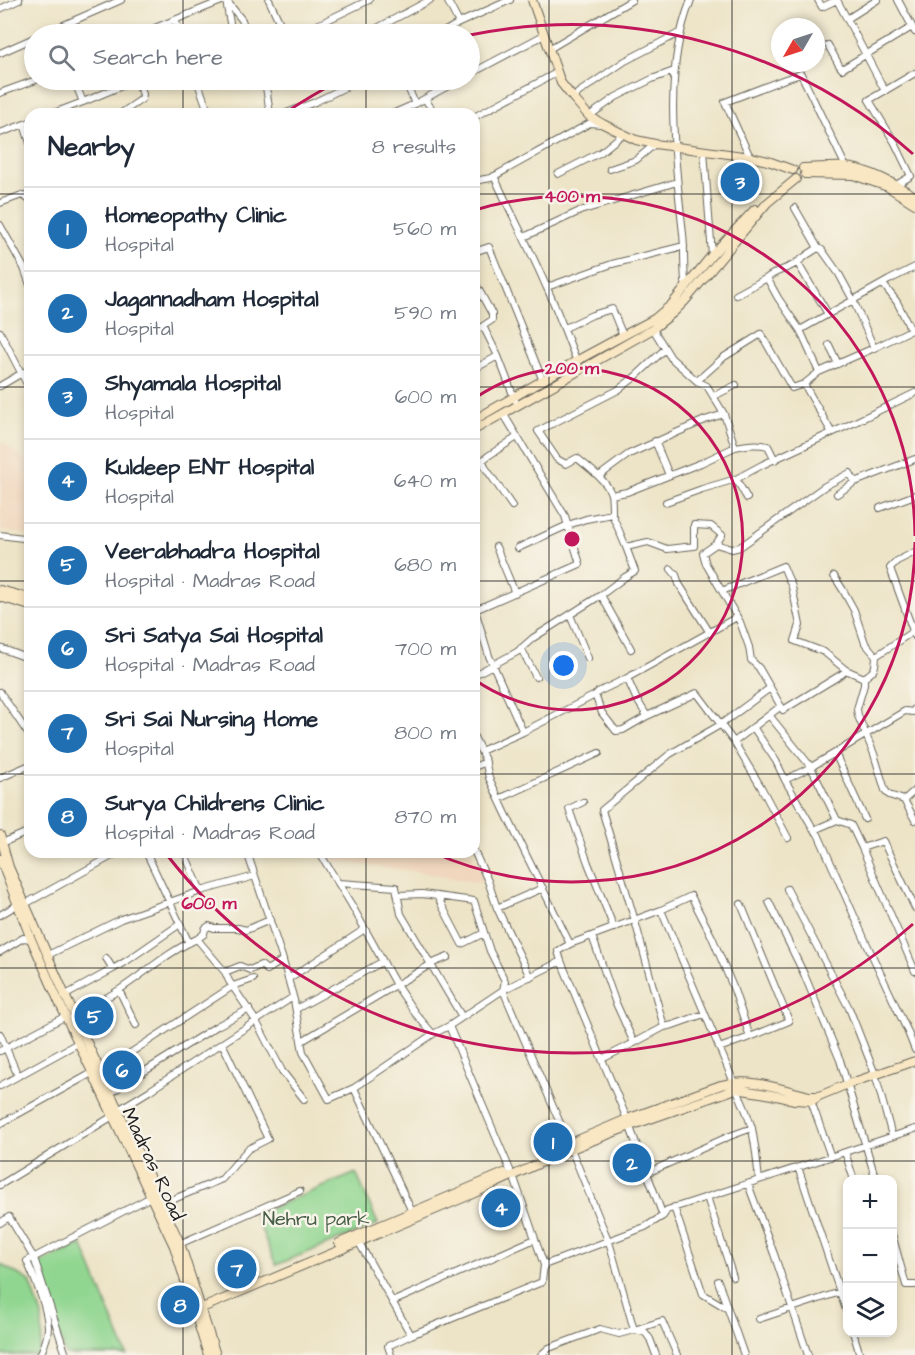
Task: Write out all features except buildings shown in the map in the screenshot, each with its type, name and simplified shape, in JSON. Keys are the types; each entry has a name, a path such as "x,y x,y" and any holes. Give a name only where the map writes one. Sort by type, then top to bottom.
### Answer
{"main road":[{"path":"532,0 561,82 589,116 636,140 768,161 801,179 804,171"},
{"path":"804,171 846,167 868,173 915,196"},
{"path":"804,171 853,175 888,187 915,204"},
{"path":"480,426 503,413 543,381 576,361 674,312 712,255 766,197 794,174"},
{"path":"688,291 794,174"},
{"path":"480,417 580,370 653,329 662,317"},
{"path":"0,590 24,596"},
{"path":"0,597 24,604"},
{"path":"1,839 7,879"},
{"path":"0,859 7,879 48,955 62,998"},
{"path":"21,904 31,939 62,998 96,1072 110,1093 115,1113 162,1204 177,1245"},
{"name":"Madras Road","path":"70,1016 78,1042 96,1072 151,1197 177,1245 197,1307 208,1355"},
{"path":"216,1355 197,1307 628,1122 721,1085 752,1082 813,1098 915,1061"}],"street":[{"path":"0,9 19,0"},
{"path":"66,24 121,0"},
{"path":"165,24 225,0"},
{"path":"225,0 230,24"},
{"path":"225,0 243,24"},
{"path":"269,0 280,24"},
{"path":"319,24 369,0"},
{"path":"385,24 430,0"},
{"path":"447,0 459,22"},
{"path":"456,24 510,0"},
{"path":"549,48 632,0"},
{"path":"688,291 677,182 674,70 681,32 692,0"},
{"path":"818,0 822,7 837,0 885,91"},
{"path":"847,19 877,0"},
{"path":"828,45 842,69 914,29 898,0"},
{"path":"175,20 177,24"},
{"path":"574,99 578,93 625,61 681,32"},
{"path":"480,69 544,35"},
{"path":"0,53 24,42"},
{"path":"589,116 616,96 674,70"},
{"path":"480,114 558,72"},
{"path":"896,185 911,176 895,143 869,100 915,73"},
{"path":"750,157 725,102 801,74 846,167"},
{"path":"0,93 24,84"},
{"path":"79,90 84,102"},
{"path":"68,108 112,90"},
{"path":"129,108 142,99 141,90"},
{"path":"201,90 207,108"},
{"path":"266,90 269,108"},
{"path":"300,108 339,90"},
{"path":"409,90 415,104"},
{"path":"406,108 437,91"},
{"path":"424,99 431,108"},
{"path":"480,180 494,176 590,123 603,124"},
{"path":"0,132 24,124"},
{"path":"558,174 602,152 623,134"},
{"path":"610,169 636,160 655,144"},
{"path":"704,151 712,255"},
{"path":"494,176 547,287 580,370"},
{"path":"524,237 580,211 677,182"},
{"path":"0,203 24,196"},
{"path":"795,208 818,248 822,250 839,274 874,348"},
{"path":"0,225 24,268"},
{"path":"547,287 612,264 684,246"},
{"path":"480,250 489,247 543,381"},
{"path":"736,295 771,274 798,262 818,248"},
{"path":"798,262 828,314"},
{"path":"800,330 915,267"},
{"path":"767,278 800,330 819,372"},
{"path":"697,381 724,357 761,334 792,388 804,384 819,372 913,329 883,284"},
{"path":"480,292 492,314 492,320 480,328"},
{"path":"565,328 592,315 612,309 623,336"},
{"path":"483,326 516,401"},
{"path":"653,329 671,358 706,386 714,396 724,414 735,447"},
{"path":"0,332 24,377"},
{"path":"829,345 838,364"},
{"path":"480,672 521,648 634,571 612,514 611,495 599,476 577,458 567,464 557,459 538,431 618,390 665,349"},
{"path":"480,366 498,356"},
{"path":"0,386 22,373"},
{"path":"804,384 832,433"},
{"path":"714,396 736,385"},
{"path":"666,502 736,479 913,394 915,402"},
{"path":"480,606 580,564 568,525 503,413"},
{"path":"599,476 629,454 655,441 724,414"},
{"path":"512,506 483,460 517,437"},
{"path":"655,441 669,474"},
{"path":"611,495 627,492 702,463 735,447 762,444 768,446 775,460"},
{"path":"837,494 855,482 915,459"},
{"path":"716,544 732,549 740,547 825,486 850,473 855,482"},
{"path":"736,479 747,498"},
{"path":"880,507 915,495"},
{"path":"518,548 568,525 612,514"},
{"path":"626,547 648,542 667,549 694,546 694,525 711,526 722,535 716,544 703,553 706,564 737,617 749,647 751,660 759,668 783,710 846,670"},
{"path":"0,535 24,538"},
{"path":"496,547 515,593"},
{"path":"876,656 914,632 890,568 897,561 915,552"},
{"path":"722,591 783,566 792,586 800,625 795,641 824,652 846,670 864,678"},
{"path":"671,568 710,633"},
{"path":"834,576 854,610 866,643 876,656 874,671 864,678"},
{"path":"601,595 631,649"},
{"path":"570,615 588,658"},
{"path":"570,944 489,778 481,751 595,695 737,617"},
{"path":"480,629 493,665 523,732"},
{"path":"0,648 24,657"},
{"path":"521,648 536,677"},
{"path":"627,678 647,716"},
{"path":"864,678 857,709 858,716 874,754 885,790 889,795 904,800 915,820"},
{"path":"664,1027 602,810 670,754 720,725 770,688"},
{"path":"0,692 24,728"},
{"path":"595,695 602,713 616,731 623,730 697,693 734,742 788,838"},
{"path":"734,742 781,706"},
{"path":"785,780 905,711 914,712"},
{"path":"769,715 811,766 837,820"},
{"path":"753,727 776,760 785,780 818,834 915,1050"},
{"path":"499,799 599,753"},
{"path":"835,753 865,819"},
{"path":"480,764 486,762"},
{"path":"0,778 24,768"},
{"path":"904,800 915,790"},
{"path":"583,802 569,809 614,928"},
{"path":"814,830 837,820 851,825 915,971"},
{"path":"1,839 24,833"},
{"path":"862,849 883,841 915,908"},
{"path":"0,915 108,858"},
{"path":"149,858 189,943"},
{"path":"187,858 201,891"},
{"path":"248,858 283,960 296,1009 303,1052 329,1099 354,1088 503,990 561,961"},
{"path":"323,858 396,985 433,1034"},
{"path":"477,858 488,880 497,908 530,977"},
{"path":"48,955 122,919 201,891 255,876"},
{"path":"339,883 396,886 401,914 462,1017"},
{"path":"497,908 543,888"},
{"path":"787,889 849,1008 875,1074 892,1136"},
{"path":"398,895 422,894 474,901 490,951 505,981 503,990 608,1240 634,1330"},
{"path":"437,896 462,944 484,933"},
{"path":"663,1216 628,1122 558,951 570,944 661,910 691,896 712,937 733,987 750,1037"},
{"path":"769,902 827,1026 848,1084 875,1175"},
{"path":"719,1048 789,1021 741,904"},
{"path":"661,910 752,1128 759,1180"},
{"path":"3,1050 119,990 197,939 209,926 246,930 270,920"},
{"path":"62,998 128,960 180,924"},
{"path":"288,979 365,929"},
{"path":"592,936 617,1008 634,1043"},
{"path":"0,952 23,938 31,939"},
{"path":"197,939 225,972 256,1021 282,1071 304,1099"},
{"path":"302,1041 448,957"},
{"path":"106,958 113,969"},
{"path":"225,972 240,966 250,970 261,965 267,970 283,960"},
{"path":"296,1009 382,962"},
{"path":"0,1124 118,1061 233,986 253,979"},
{"path":"119,990 136,1025"},
{"path":"0,1185 293,997"},
{"path":"110,1093 217,1026 249,1009"},
{"path":"602,1059 664,1027 704,1014"},
{"path":"391,1355 388,1346 542,1282 544,1265 536,1239 512,1173 449,1026"},
{"path":"0,1034 3,1050 18,1076"},
{"path":"0,1086 78,1042"},
{"path":"162,1204 222,1179 248,1149 268,1139 222,1043"},
{"path":"354,1088 414,1215"},
{"path":"813,1098 831,1157"},
{"path":"647,1173 752,1128"},
{"path":"544,1265 645,1227 674,1207 915,1129"},
{"path":"845,1152 853,1175"},
{"path":"798,1167 843,1301"},
{"path":"748,1184 808,1355"},
{"path":"177,1245 300,1191"},
{"path":"40,1355 48,1328 40,1294 27,1261 151,1197"},
{"path":"706,1197 733,1277"},
{"path":"674,1207 703,1294 728,1309"},
{"path":"0,1222 9,1217 34,1258 66,1355"},
{"path":"356,1238 411,1335"},
{"path":"392,1302 536,1239"},
{"path":"897,1252 906,1285 915,1285"},
{"path":"718,1281 744,1355"},
{"path":"759,1319 840,1292"},
{"path":"541,1355 549,1348 600,1329 619,1334 662,1321 677,1355"},
{"path":"634,1330 645,1332 656,1355"},
{"path":"855,1337 860,1355"}],"shaded area":[{"path":"2,442 24,459 24,534 0,530"},
{"path":"328,858 474,858 484,880 473,882 329,860"}],"green space":[{"name":"Nehru park","path":"356,1173 378,1224 276,1265 255,1215"},
{"path":"82,1244 127,1355 66,1355 33,1266"},
{"path":"0,1264 30,1281 42,1316 42,1337 38,1355 0,1355"}],"place":[{"name":"Shyamala Hospital","path":"740,182"},
{"name":"Veerabhadra Hospital","path":"94,1016"},
{"name":"Sri Satya Sai Hospital","path":"122,1070"},
{"name":"Homeopathy Clinic","path":"553,1142"},
{"name":"Jagannadham Hospital","path":"632,1163"},
{"name":"Kuldeep ENT Hospital","path":"501,1208"},
{"name":"Sri Sai Nursing Home","path":"237,1269"},
{"name":"Surya Childrens Clinic","path":"180,1305"}]}
